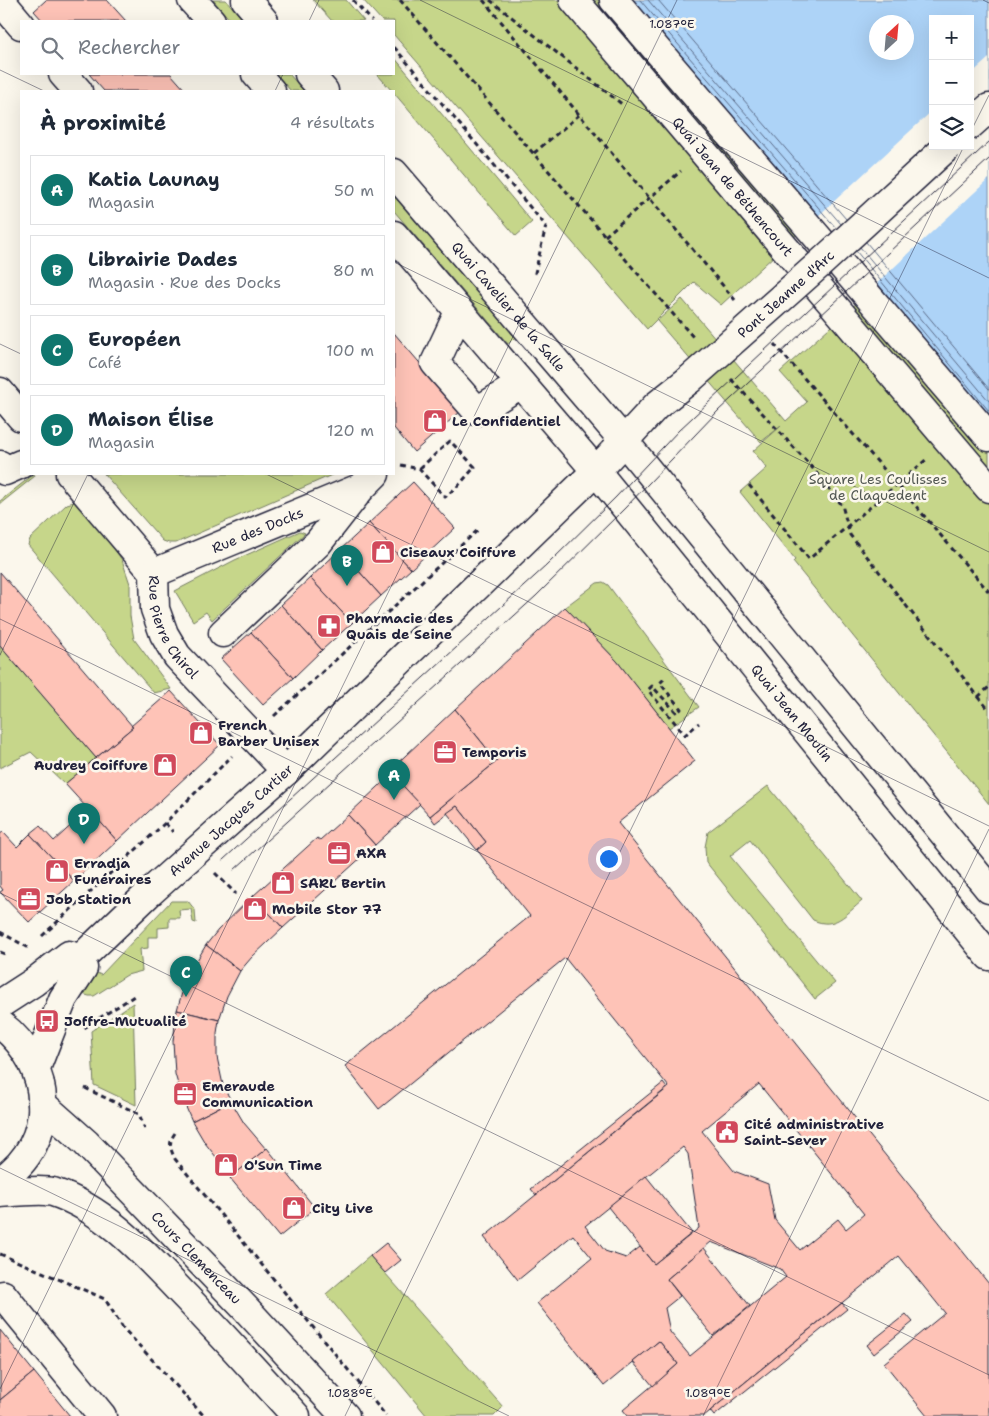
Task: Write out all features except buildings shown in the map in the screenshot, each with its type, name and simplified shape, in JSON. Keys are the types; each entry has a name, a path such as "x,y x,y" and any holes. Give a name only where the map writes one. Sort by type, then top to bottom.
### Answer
{"street":[{"path":"0,0 20,24"},
{"path":"192,0 210,20"},
{"path":"246,0 263,20"},
{"name":"Quai Jean de Béthencourt","path":"574,0 989,488"},
{"path":"614,0 989,437"},
{"path":"64,75 77,90"},
{"path":"257,75 269,90"},
{"path":"310,75 323,90"},
{"path":"974,121 989,108"},
{"name":"Pont Jeanne d'Arc","path":"624,441 656,406 690,379 823,261 944,150"},
{"name":"Quai Cavelier de la Salle","path":"395,174 624,441"},
{"path":"395,236 596,471"},
{"path":"459,312 435,363 441,370 477,411 521,384"},
{"path":"0,392 20,416"},
{"path":"624,441 989,889"},
{"name":"Avenue Jacques Cartier","path":"80,959 148,894 286,771 596,471 624,441"},
{"path":"0,465 5,471 20,464"},
{"name":"Quai Jean Moulin","path":"596,471 989,956"},
{"name":"Rue Pierre Chirol","path":"71,475 154,574 155,609 164,634 178,656 286,771"},
{"name":"Rue des Docks","path":"154,574 368,480"},
{"name":"Rue des Docks","path":"223,633 318,543 368,480"},
{"path":"0,1004 34,982 69,955 80,959 83,968 63,999 36,1068"},
{"path":"0,1024 21,1043 36,1068 42,1090 39,1126 29,1151 14,1170 0,1181"},
{"name":"Cours Clemenceau","path":"42,1104 86,1143 246,1308 345,1416"},
{"path":"0,1193 52,1192 95,1212 126,1237 175,1286 296,1416"},
{"path":"3,1295 102,1416"}],"path":[{"path":"353,0 371,20"},
{"path":"400,0 695,339"},
{"path":"483,0 741,307"},
{"path":"490,0 628,110"},
{"path":"395,48 546,226 534,277"},
{"path":"534,153 579,115"},
{"path":"605,236 704,151"},
{"path":"774,344 989,592"},
{"path":"727,374 810,466 842,505 850,535 989,710"},
{"path":"749,485 809,559 949,440"},
{"path":"395,464 419,469 445,497 475,467 450,441 419,469"},
{"path":"273,717 479,529"},
{"path":"664,678 660,683 681,709 677,713 652,686 648,690 686,735 699,723"},
{"path":"978,697 989,688"},
{"path":"0,932 29,948 165,823 233,755"},
{"path":"0,952 5,954"},
{"path":"81,1030 134,996"},
{"path":"85,1088 139,1114 145,1129"},
{"path":"175,1133 170,1141 170,1148 175,1159 386,1416"},
{"path":"0,1254 105,1300 123,1328 204,1416"}],"green space":[{"path":"213,0 226,0 243,20 230,20"},
{"path":"313,0 346,0 363,20 331,20"},
{"path":"363,0 633,0 818,215 721,305 694,282 647,329 395,36 395,20 381,20"},
{"path":"395,58 532,222 516,236 395,94 395,90 391,90 378,75 395,75"},
{"path":"277,75 290,75 303,90 290,90"},
{"path":"395,197 515,337 508,344 395,212"},
{"name":"Square Les Coulisses de Claquedent","path":"878,284 989,419 989,804 793,562 795,560 740,492 767,468 753,451 781,426 761,442 657,321 682,299 786,421 807,402 780,372"},
{"path":"33,475 34,475 0,504 0,501"},
{"path":"105,475 332,475 176,543 163,541"},
{"path":"74,502 108,540 122,560 130,584 130,616 134,639 171,689 154,693 28,545 30,539 67,504"},
{"path":"300,531 305,533 212,620 206,612 193,621 175,591 235,560"},
{"path":"603,582 608,585 699,707 669,728 617,661 565,607 597,583"},
{"path":"0,646 96,758 65,784 31,752 0,768"},
{"path":"768,786 862,901 840,919 834,922 821,923 813,920 750,840 730,856 835,983 815,999 706,862 705,847 708,832"},
{"path":"171,901 188,901 195,910 196,923 193,922 191,909 179,910 180,918 169,918 169,927 158,928 158,937 148,937 148,948 140,949 142,971 127,975 94,996 79,993 95,972 101,975"},
{"path":"133,1003 136,1105 94,1085 91,1031"},
{"path":"370,1256 503,1407 494,1416 427,1416 326,1294"}],"water":[{"path":"633,0 989,0 989,419 878,284"}],"pier":[{"path":"989,58 989,179 875,285 817,217 929,114 929,150 974,150 974,71"}],"tram line":[{"path":"223,860 546,566 616,497 679,430 989,142"},
{"path":"234,870 536,596 625,508 718,411 989,159"}],"place":[{"name":"Le Confidentiel","path":"435,421"},
{"name":"Ciseaux Coiffure","path":"383,552"},
{"name":"Librairie Dades","path":"347,586"},
{"name":"Pharmacie des Quais de Seine","path":"329,626"},
{"name":"French Barber Unisex","path":"201,733"},
{"name":"Temporis","path":"445,752"},
{"name":"Audrey Coiffure","path":"165,765"},
{"name":"Katia Launay","path":"394,800"},
{"name":"Maison Élise","path":"84,844"},
{"name":"AXA","path":"339,853"},
{"name":"Erradja Funéraires","path":"57,871"},
{"name":"SARL Bertin","path":"283,883"},
{"name":"Job Station","path":"29,899"},
{"name":"Mobile Stor 77","path":"255,909"},
{"name":"Européen","path":"186,997"},
{"name":"Joffre-Mutualité","path":"47,1021"},
{"name":"Emeraude Communication","path":"185,1094"},
{"name":"Cité administrative Saint-Sever","path":"727,1132"},
{"name":"O'Sun Time","path":"226,1165"},
{"name":"City Live","path":"294,1208"}]}
